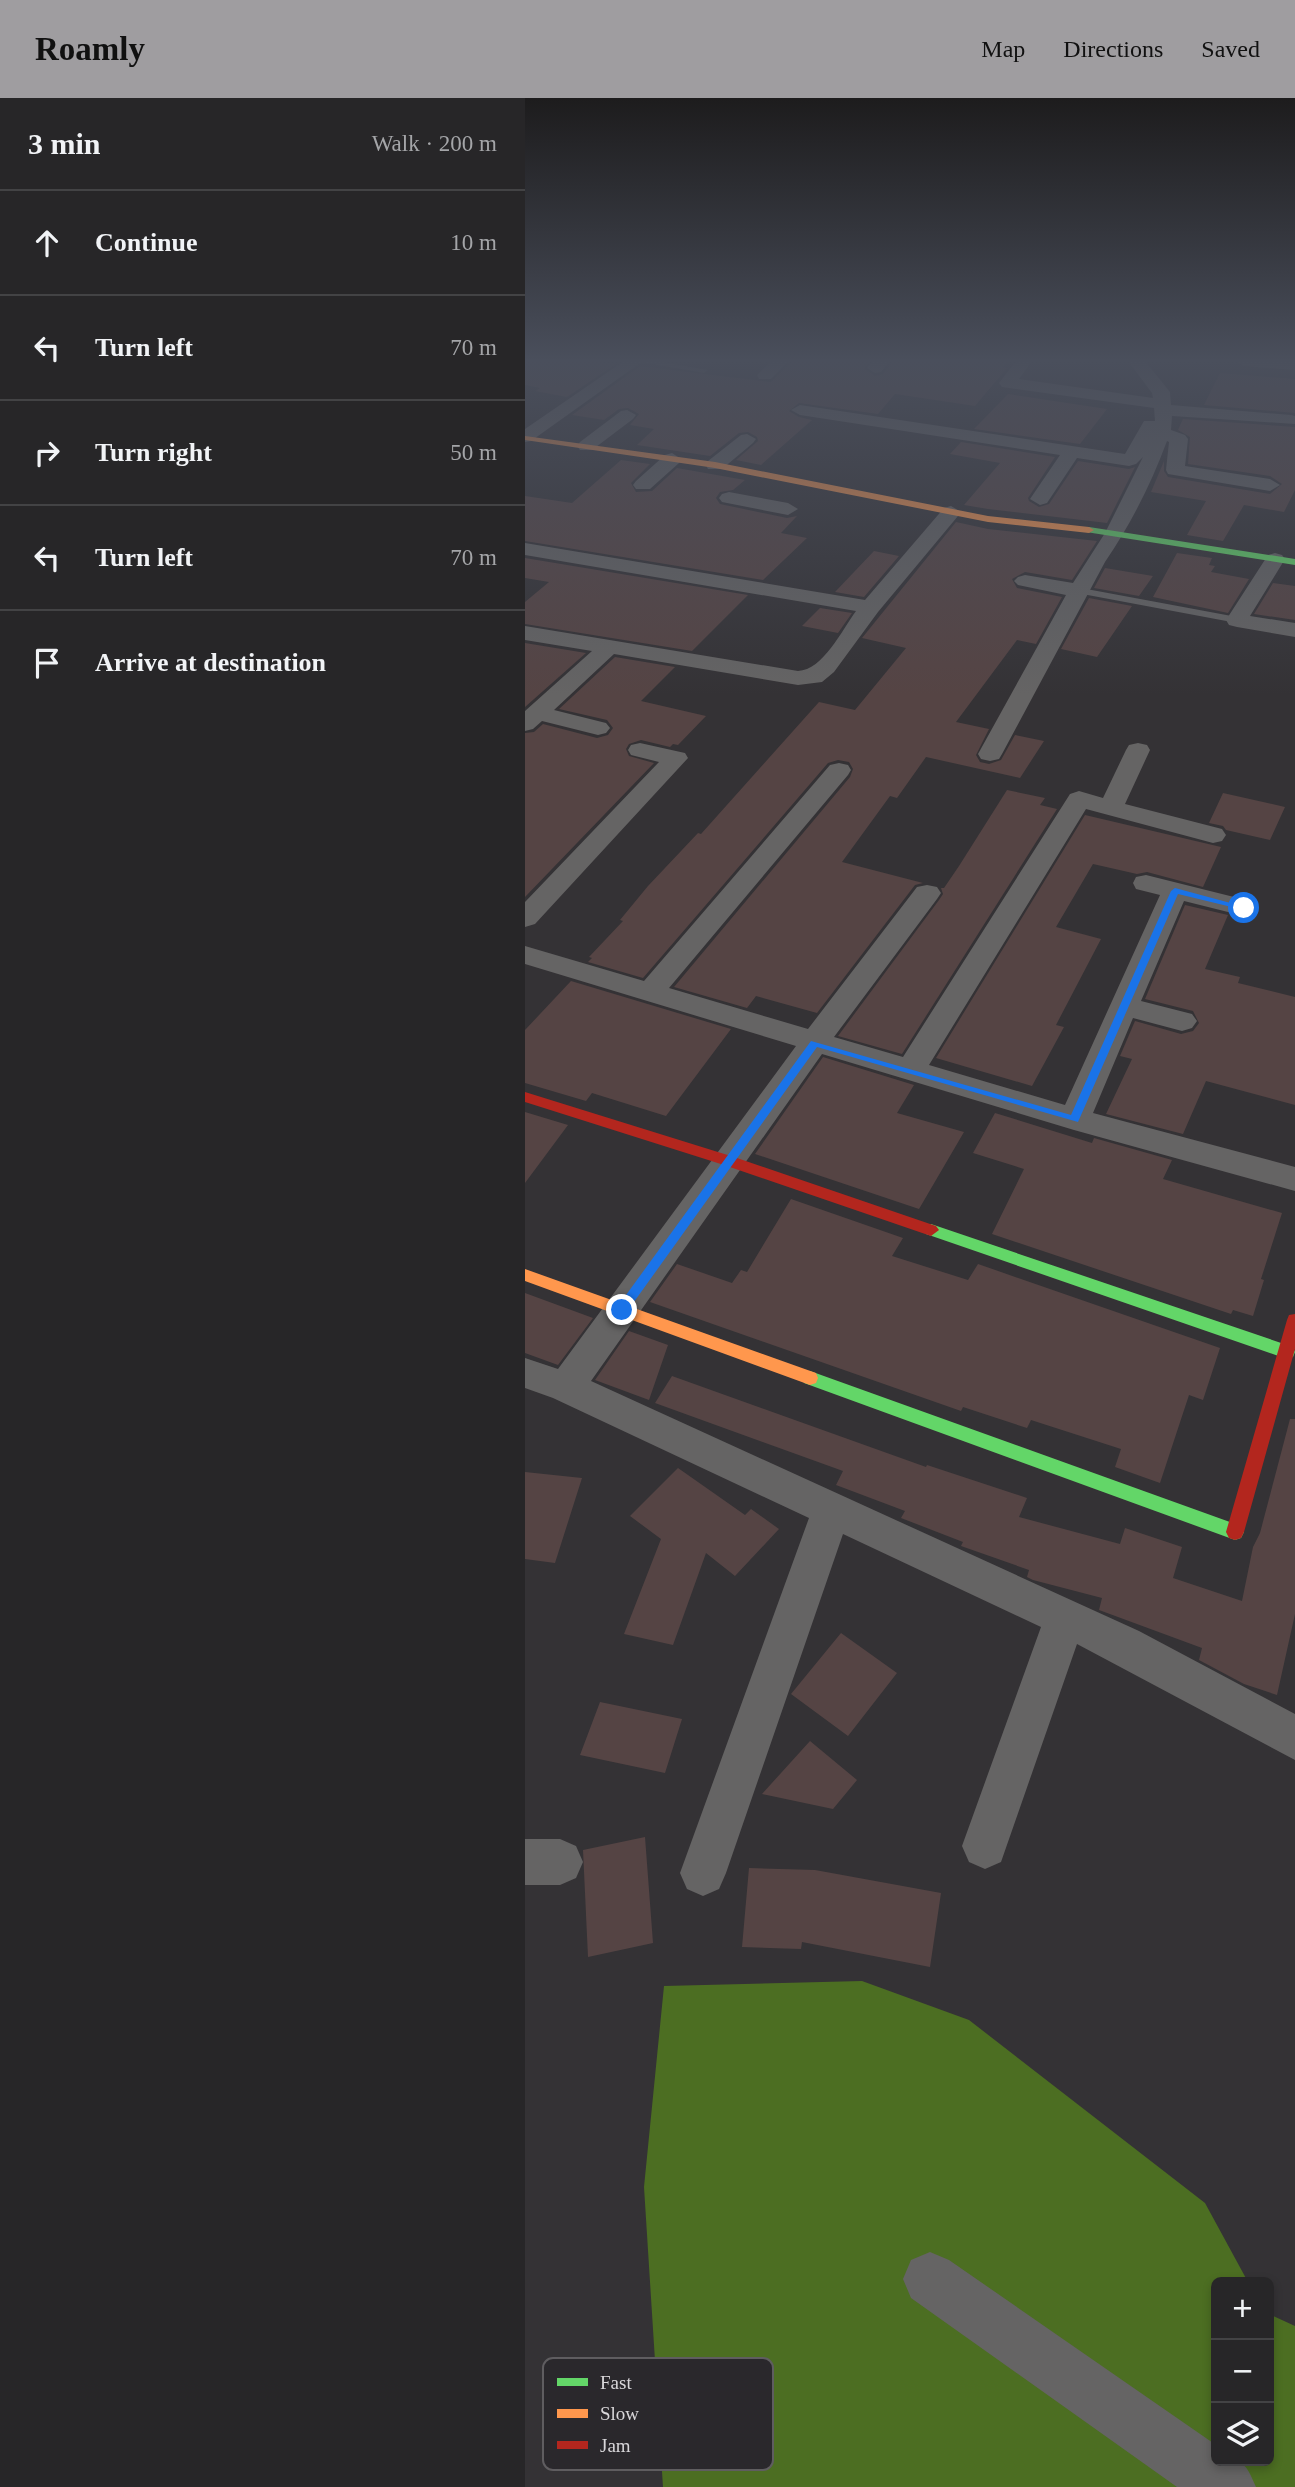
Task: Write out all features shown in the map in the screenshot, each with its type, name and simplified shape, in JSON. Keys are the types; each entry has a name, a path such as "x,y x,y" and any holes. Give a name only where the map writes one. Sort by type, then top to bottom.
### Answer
{"street":[{"path":"643,485 657,472"},
{"path":"753,472 951,512 1115,533 1285,561 1237,620 1295,630"},
{"path":"1040,499 1057,472"},
{"path":"990,754 1095,562 1115,533 1146,472"},
{"path":"1191,472 1270,485"},
{"path":"776,477 738,499 788,509"},
{"path":"525,634 798,678 814,677 826,667 870,607 951,512"},
{"path":"525,549 870,607"},
{"path":"1024,581 1081,591"},
{"path":"531,719 609,647"},
{"path":"531,719 598,728"},
{"path":"525,918 675,758 640,750"},
{"path":"1111,807 1138,750"},
{"path":"650,992 839,770"},
{"path":"910,1071 1079,799 1213,835"},
{"path":"1146,883 1244,908"},
{"path":"1074,1119 1175,891"},
{"path":"566,1387 814,1043 927,893"},
{"path":"525,955 1074,1119 1295,1179"},
{"path":"1124,1006 1182,1021"},
{"path":"525,1097 729,1161 1287,1352"},
{"path":"525,1275 1235,1532 1295,1320"},
{"path":"525,1373 566,1387 1124,1645 1295,1738"},
{"path":"703,1873 832,1510"},
{"path":"985,1846 1065,1618"},
{"path":"930,2279 1227,2487"}],"lane":[{"path":"1081,591 1237,620"}],"green space":[{"path":"862,1981 969,2020 1205,2203 1245,2277 1211,2277 1211,2466 1274,2466 1274,2316 1295,2326 1295,2487 663,2487 662,2470 773,2470 773,2358 655,2358 644,2187 664,1986"}],"building":[{"path":"607,472 642,472 631,483 636,492 652,491 672,472 702,472 745,480 733,490 720,492 716,498 720,504 787,518 797,516 781,533 807,538 763,580 525,541 525,496 572,503"},
{"path":"992,472 1045,472 1028,498 1039,507 1049,504 1070,472 1132,472 1107,523 964,505"},
{"path":"1159,472 1165,472 1168,477 1270,494 1282,484 1270,476 1246,472 1295,472 1295,490 1284,512 1244,505 1223,541 1187,535 1206,501 1151,492"},
{"path":"956,522 988,529 1097,541 1072,580 1025,572 1012,579 1017,588 1062,597 1036,644 1017,640 956,722 989,729 976,755 980,762 989,764 1001,760 1015,735 1044,741 1020,778 926,757 897,798 890,796 842,862 923,883 915,885 817,1013 756,996 747,1008 674,987 850,777 853,769 849,762 838,760 828,763 643,978 588,962 592,958 589,957 623,921 620,920 648,886 698,833 701,834 819,702 855,710 906,648 862,638"},
{"path":"874,551 899,556 864,597 835,592"},
{"path":"1177,553 1212,558 1209,565 1215,566 1211,572 1249,579 1228,613 1153,597"},
{"path":"525,558 748,595 692,651 525,624 525,602 549,582 525,578"},
{"path":"1105,568 1153,576 1139,596 1094,588"},
{"path":"1273,583 1295,586 1295,620 1254,614"},
{"path":"1089,598 1132,606 1097,657 1061,649"},
{"path":"820,608 852,613 838,633 802,626"},
{"path":"525,643 586,653 525,707"},
{"path":"615,657 675,667 641,701 706,716 678,745 673,744 670,747 641,740 629,744 626,749 629,756 654,763 525,897 525,733 534,732 543,724 597,738 608,735 613,728 607,720 559,709"},
{"path":"1007,790 1045,798 1040,805 1057,809 902,1054 838,1036 939,900 943,894 941,888 944,888 959,866"},
{"path":"1223,793 1285,807 1270,840 1226,830 1223,826 1209,823"},
{"path":"1085,815 1221,847 1203,887 1147,872 1137,874 1093,864 1056,927 1101,939 1056,1025 1064,1027 1032,1086 936,1058"},
{"path":"1185,905 1228,915 1205,969 1240,977 1238,983 1295,997 1295,1105 1206,1081 1183,1134 1106,1114 1132,1059 1120,1056 1135,1021 1181,1034 1193,1031 1199,1023 1193,1011 1145,999"},
{"path":"571,981 731,1029 666,1116 592,1093 586,1101 525,1083 525,1030"},
{"path":"823,1057 914,1085 897,1113 964,1132 919,1209 755,1154"},
{"path":"525,1112 568,1125 525,1183"},
{"path":"995,1113 1092,1143 1094,1138 1172,1160 1163,1179 1282,1213 1261,1279 1264,1280 1253,1316 1233,1310 1231,1314 992,1234 1024,1169 973,1153"},
{"path":"791,1199 903,1238 892,1256 968,1280 978,1264 1220,1348 1203,1400 1189,1395 1160,1483 1115,1467 1121,1449 1031,1420 1027,1428 963,1407 961,1411 650,1302 677,1264 732,1283 741,1270 747,1272"},
{"path":"525,1293 593,1318 558,1365 525,1353"},
{"path":"629,1331 668,1345 649,1400 595,1380"},
{"path":"672,1376 926,1467 927,1465 1027,1498 1019,1517 1120,1544 1125,1528 1182,1547 1173,1578 1242,1601 1253,1547 1260,1533 1290,1419 1295,1419 1295,1614 1277,1695 1244,1684 1199,1660 1202,1648 1099,1610 1102,1598 1033,1580 1027,1577 1029,1570 961,1546 963,1542 901,1518 905,1511 836,1485 843,1471 655,1403"},
{"path":"678,1468 745,1515 751,1509 779,1529 735,1576 706,1553 673,1645 624,1634 661,1539 630,1516"},
{"path":"525,1472 582,1478 555,1563 525,1559"},
{"path":"841,1633 897,1673 848,1736 791,1694"},
{"path":"600,1702 682,1719 665,1773 580,1755"},
{"path":"810,1741 857,1780 833,1809 762,1794"},
{"path":"645,1837 653,1943 588,1957 583,1850"},
{"path":"749,1868 815,1870 941,1893 930,1967 802,1942 801,1949 742,1947"}],"traffic: fast":[{"path":"1089,530 1295,562"},
{"path":"931,1230 1287,1352"},
{"path":"810,1378 1235,1532"}],"traffic: slow":[{"path":"753,472 988,519 1089,530"},
{"path":"525,1275 810,1378"}],"traffic: jam":[{"path":"525,1097 729,1161 931,1230"},
{"path":"1235,1532 1295,1320"}],"route":[{"path":"622,1310 814,1043 1074,1119 1175,891 1244,908"}]}
